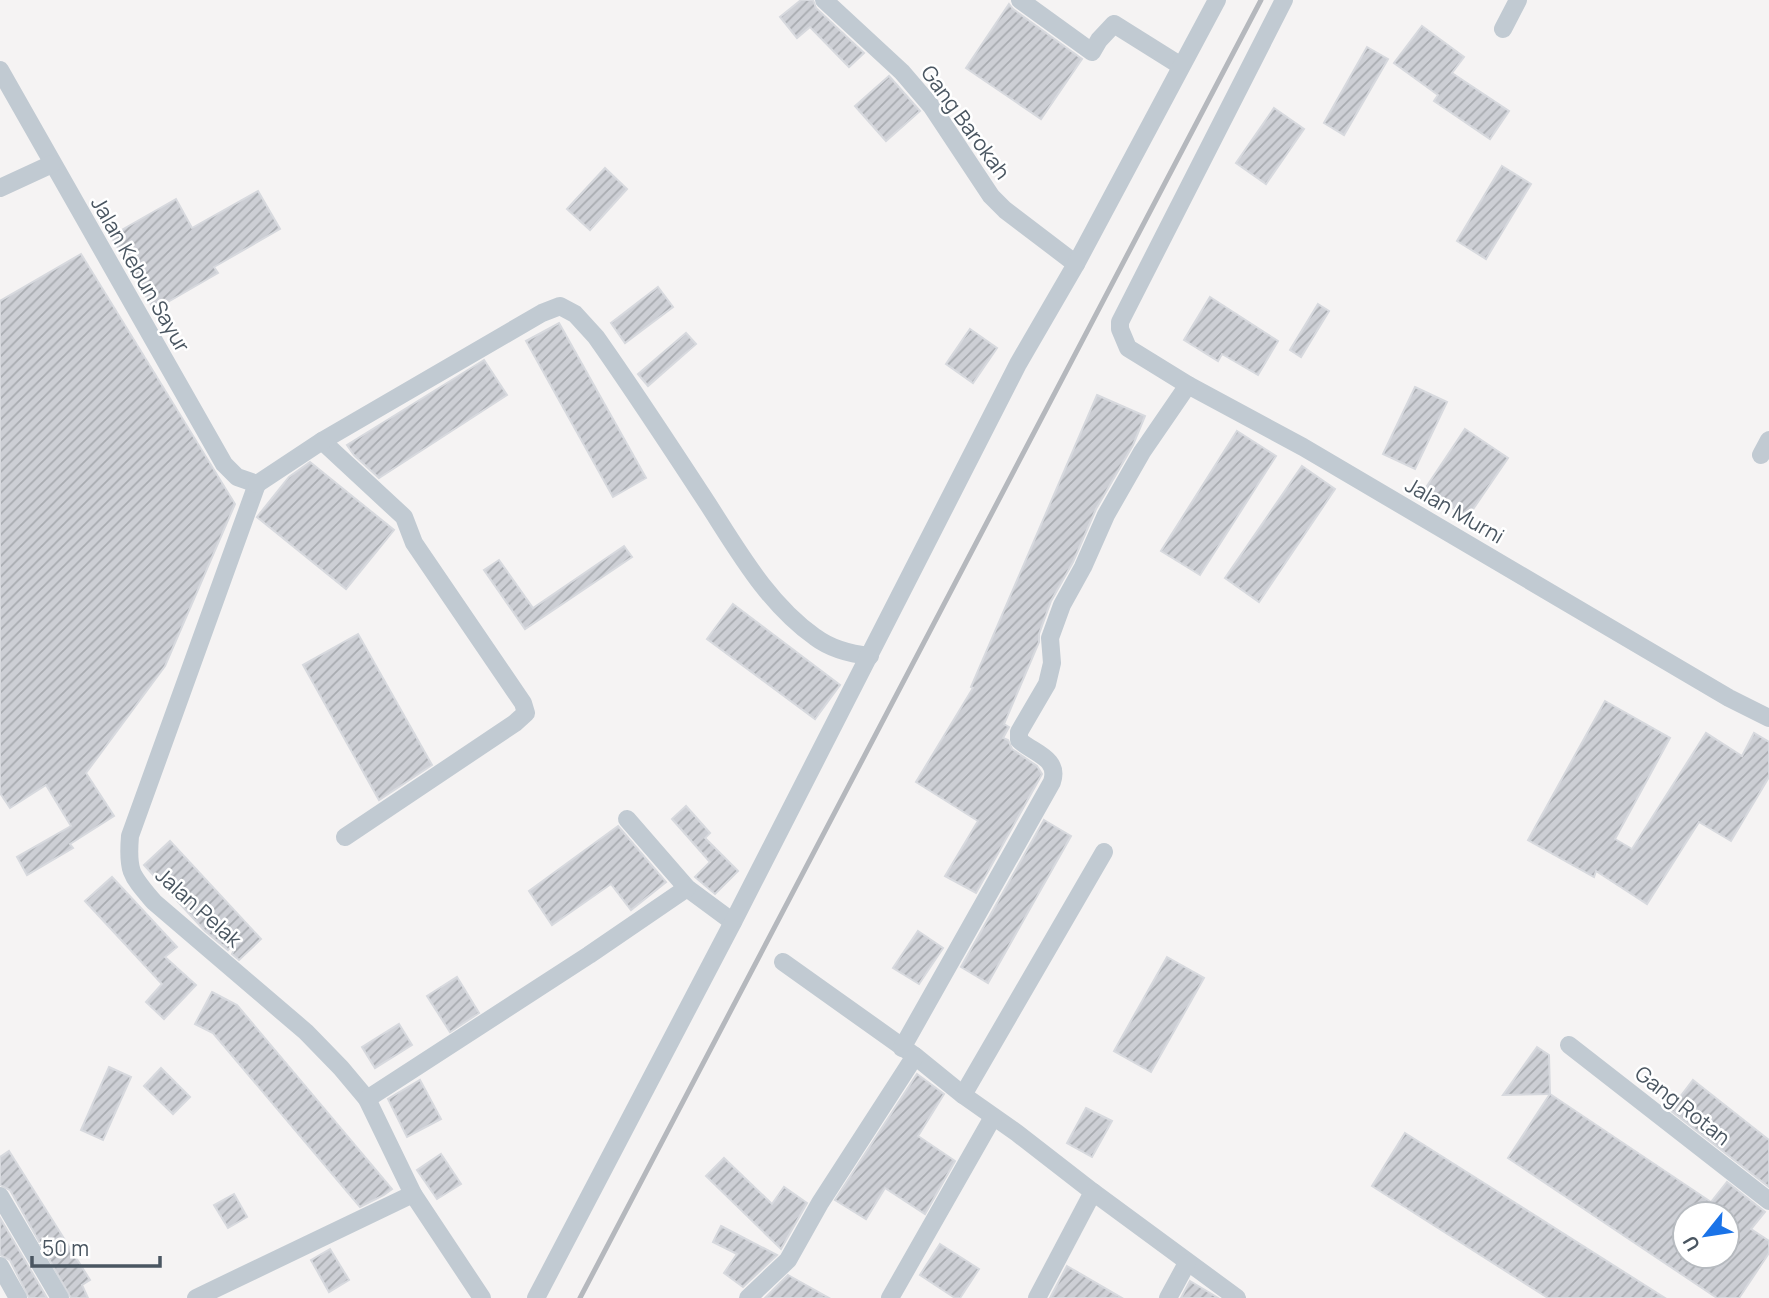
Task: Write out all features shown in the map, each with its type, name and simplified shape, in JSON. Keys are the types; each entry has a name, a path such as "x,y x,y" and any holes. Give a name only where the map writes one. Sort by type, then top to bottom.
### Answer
{"street":[{"name":"Gang Barokah","path":"824,0 902,72 932,107 990,196 1005,211 1076,264"},
{"path":"1020,0 1092,52 1114,24 1181,66"},
{"path":"536,1298 733,922 1018,364 1076,264 1217,0"},
{"name":"Jalan Murni","path":"1284,0 1120,322 1122,338 1128,348 1769,718"},
{"path":"1503,29 1518,0"},
{"name":"Jalan Kebun Sayur","path":"0,70 224,464 237,477 257,484"},
{"path":"0,188 52,163"},
{"path":"257,484 322,441 542,313 560,306 568,309 596,337 733,544 775,600 816,638 838,649 870,656"},
{"path":"748,1298 788,1260 909,1052 1052,782 1056,772 1052,764 1019,740 1019,732 1047,684 1052,663 1050,638 1054,622 1106,515 1142,452 1188,384"},
{"path":"322,441 404,517 414,543 523,703 526,713 345,837"},
{"name":"Jalan Pelak","path":"257,484 130,836 128,863 138,883 154,902 306,1032 367,1099 413,1194 482,1298"},
{"path":"626,820 687,888 733,922"},
{"path":"963,1095 1104,852"},
{"path":"367,1099 589,956 687,888"},
{"path":"783,962 909,1052 1237,1298"},
{"name":"Gang Rotan","path":"1570,1045 1769,1201"},
{"path":"890,1298 993,1117"},
{"path":"1037,1298 1093,1192"},
{"path":"196,1298 413,1194"},
{"path":"0,1196 60,1298"},
{"path":"1168,1298 1187,1263"},
{"path":"0,1266 18,1298"}],"building":[{"path":"801,0 813,0 816,8 864,53 849,67 810,27 797,38 780,17"},
{"path":"1009,4 1082,59 1041,119 966,68"},
{"path":"1422,26 1464,57 1452,73 1509,111 1490,139 1434,101 1438,95 1394,63"},
{"path":"1367,47 1388,59 1344,135 1324,123"},
{"path":"889,76 920,111 886,141 855,106"},
{"path":"1274,108 1304,129 1266,184 1236,163"},
{"path":"1502,166 1531,184 1486,259 1457,241"},
{"path":"605,168 627,189 590,230 567,209"},
{"path":"258,191 280,229 214,267 218,273 154,310 111,236 176,199 192,228"},
{"path":"81,254 235,504 165,666 86,773 114,816 70,844 73,848 27,875 17,857 71,826 46,785 10,808 0,793 0,301"},
{"path":"658,287 673,307 625,343 611,323"},
{"path":"1210,297 1278,341 1258,375 1222,354 1218,361 1184,340"},
{"path":"1318,304 1329,311 1301,357 1290,350"},
{"path":"559,323 646,478 613,497 526,341"},
{"path":"970,329 997,348 973,383 946,364"},
{"path":"686,333 696,344 648,386 638,374"},
{"path":"484,360 507,395 379,478 347,445"},
{"path":"1415,387 1447,402 1415,469 1383,454"},
{"path":"1097,395 1145,416 1133,445 1096,509 1073,562 1051,601 1039,634 1039,642 1004,724 1009,727 1003,738 1008,740 1012,749 1037,766 1042,774 976,893 945,876 978,821 916,782 973,688 971,687"},
{"path":"1465,429 1508,458 1467,518 1425,489"},
{"path":"1237,431 1276,456 1200,575 1161,551"},
{"path":"310,462 394,530 346,589 257,517 289,477"},
{"path":"1302,466 1335,489 1259,602 1225,578"},
{"path":"624,546 632,557 525,629 484,570 499,560 533,608"},
{"path":"733,604 840,685 815,719 707,639"},
{"path":"358,634 432,765 379,800 303,665"},
{"path":"1605,701 1670,738 1615,839 1632,849 1706,733 1742,756 1754,733 1769,742 1769,777 1731,841 1699,822 1647,904 1596,871 1594,877 1528,840"},
{"path":"686,806 710,833 705,838 738,871 715,894 695,877 710,862 672,819"},
{"path":"1044,820 1071,836 988,983 961,967"},
{"path":"618,826 666,882 631,910 611,884 552,925 529,891"},
{"path":"170,841 261,939 239,960 232,954 238,942 228,950 205,931 144,865"},
{"path":"112,877 177,947 165,957 196,985 164,1019 146,1002 162,984 85,901"},
{"path":"918,931 943,948 919,984 893,968"},
{"path":"1167,957 1204,978 1151,1072 1114,1051"},
{"path":"457,977 479,1013 450,1032 427,996"},
{"path":"212,992 237,1005 392,1189 360,1207 213,1033 195,1024"},
{"path":"399,1024 412,1045 375,1068 362,1047"},
{"path":"1537,1047 1549,1055 1550,1094 1503,1095"},
{"path":"109,1067 131,1077 103,1140 81,1130"},
{"path":"161,1068 190,1097 173,1114 144,1086"},
{"path":"917,1074 944,1094 918,1136 955,1161 925,1214 885,1188 866,1219 835,1200"},
{"path":"420,1080 441,1119 407,1137 388,1099"},
{"path":"1693,1080 1769,1140 1769,1187 1670,1110"},
{"path":"1550,1094 1708,1200 1671,1200 1671,1267 1508,1158"},
{"path":"1086,1108 1112,1121 1092,1157 1067,1143"},
{"path":"1405,1133 1665,1298 1548,1298 1372,1186"},
{"path":"9,1151 90,1280 82,1285 88,1298 71,1298 10,1190 0,1185 0,1157"},
{"path":"441,1154 461,1184 437,1199 417,1170"},
{"path":"724,1158 772,1204 784,1187 807,1203 781,1249 706,1176"},
{"path":"1727,1182 1765,1212 1751,1229 1769,1241 1769,1253 1739,1298 1717,1298 1675,1270 1741,1270 1741,1200 1713,1200"},
{"path":"234,1194 247,1217 228,1228 214,1205"},
{"path":"0,1218 47,1298 29,1298 10,1260 0,1255"},
{"path":"721,1226 777,1255 743,1287 724,1273 737,1254 713,1242"},
{"path":"940,1244 979,1269 960,1298 955,1298 920,1275"},
{"path":"330,1249 349,1280 329,1292 311,1260"},
{"path":"1067,1266 1122,1298 1050,1298"},
{"path":"788,1275 829,1298 765,1298"},
{"path":"1190,1281 1215,1296 1218,1298 1181,1298"}],"railway":[{"path":"580,1298 1261,0"}]}
